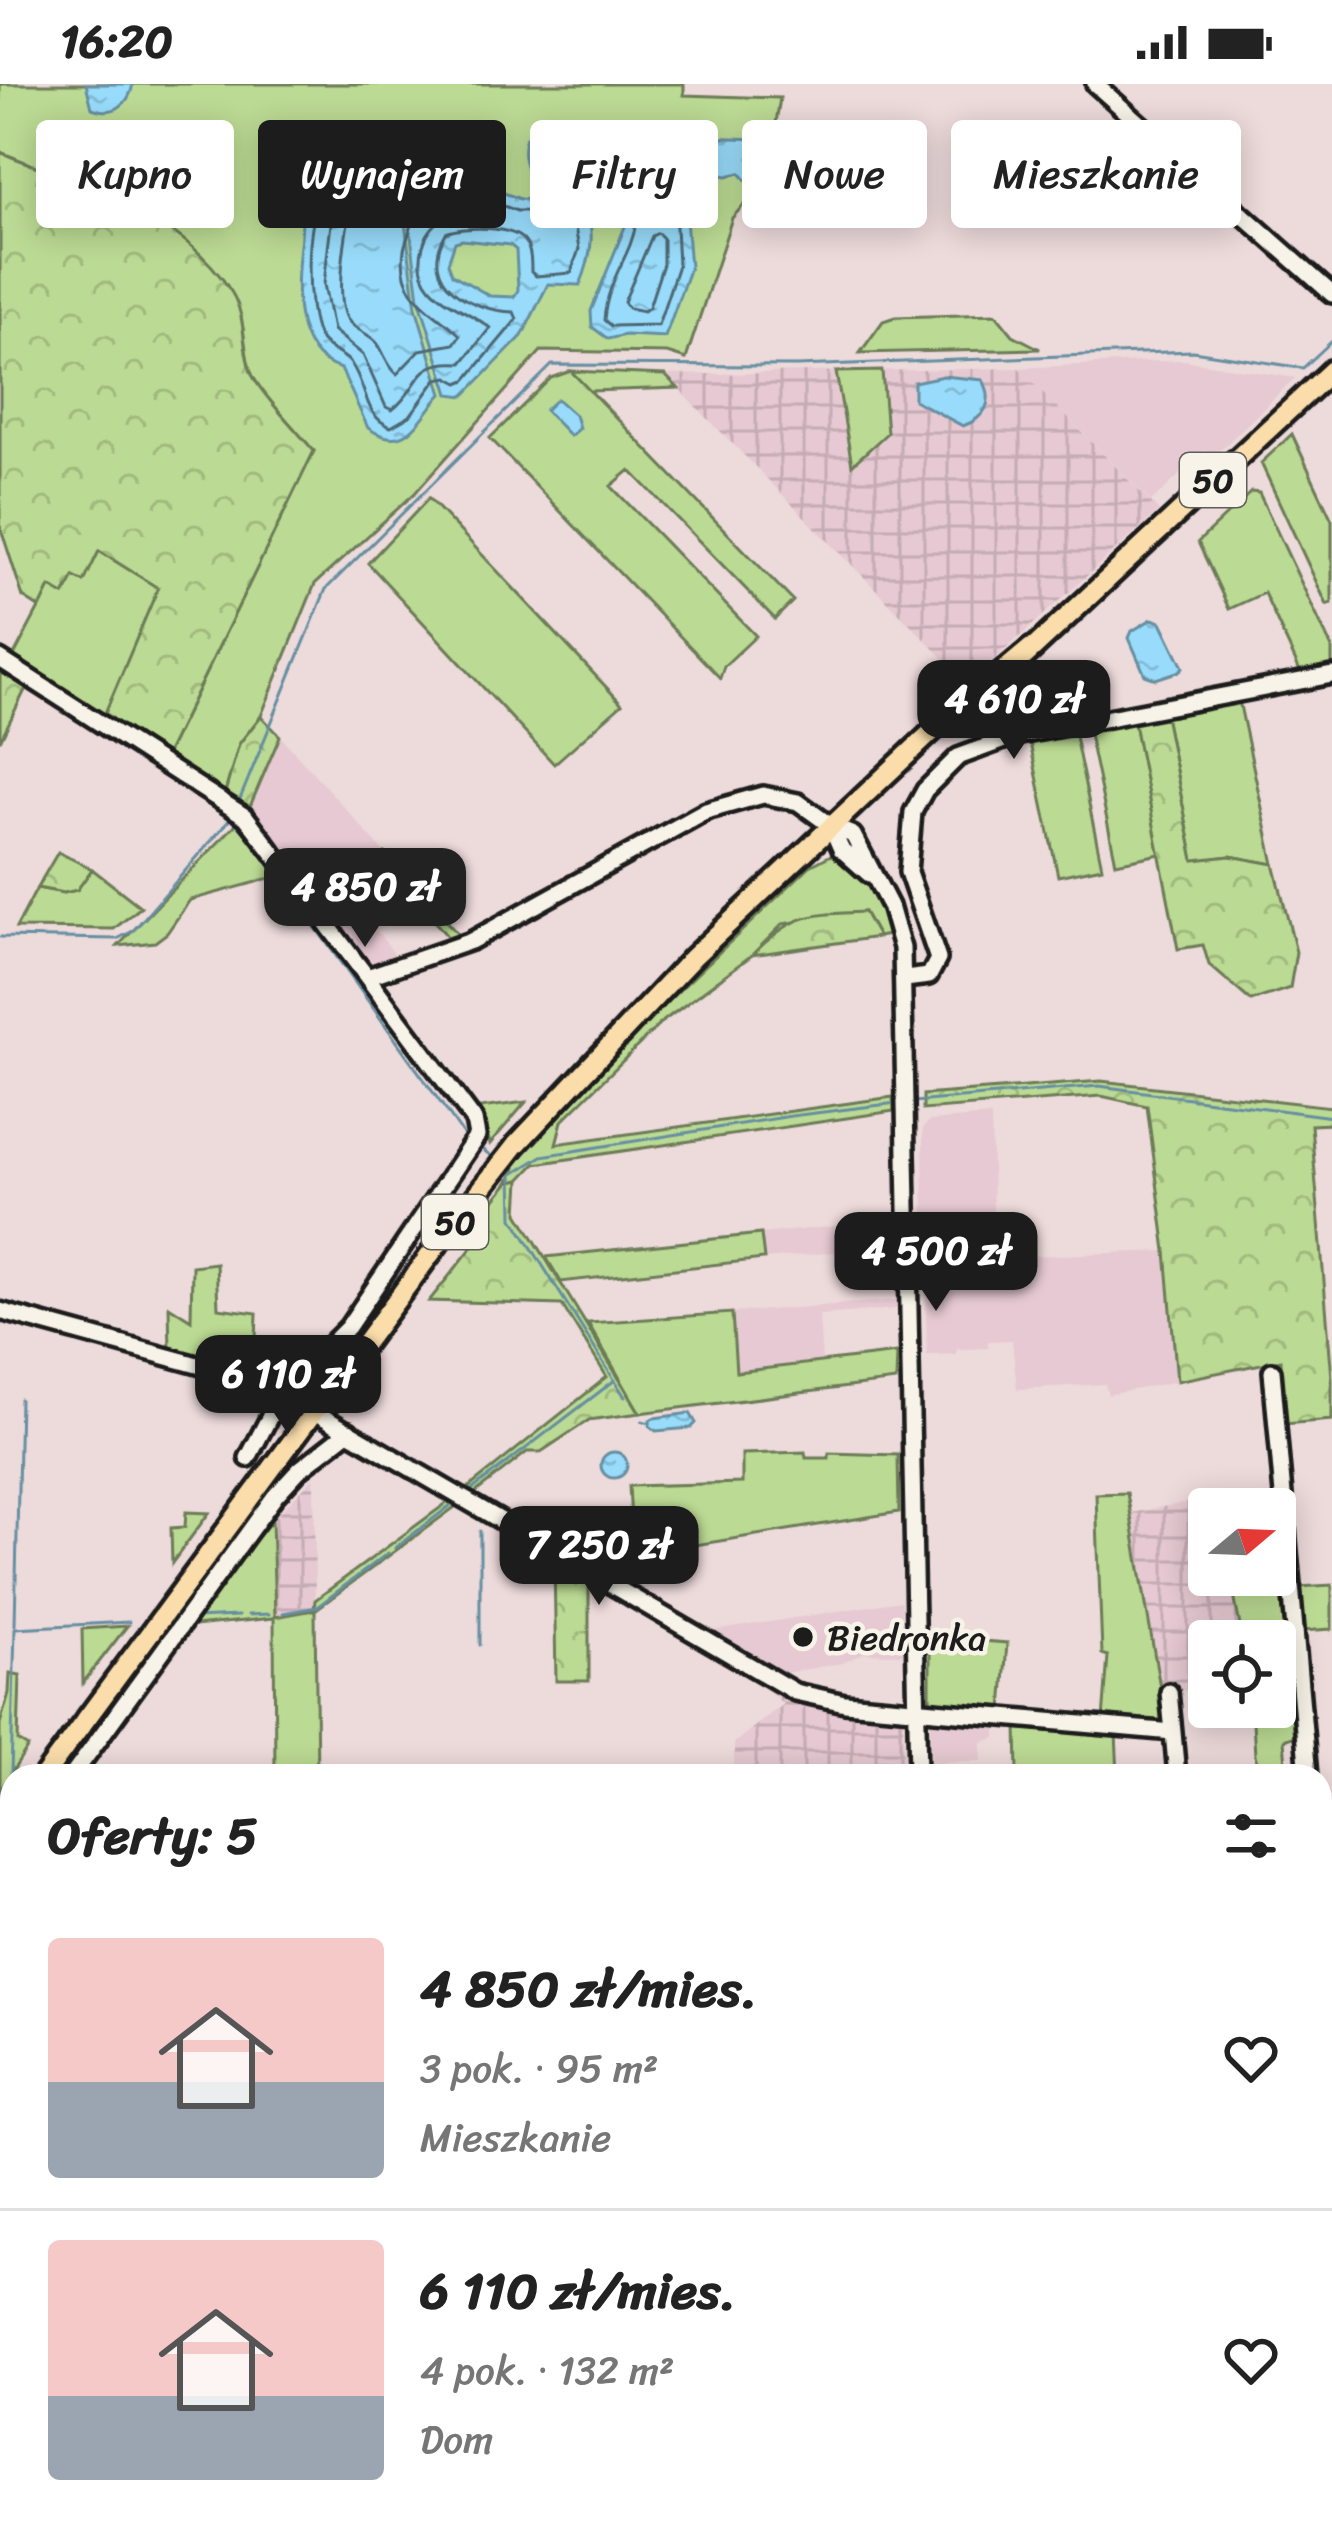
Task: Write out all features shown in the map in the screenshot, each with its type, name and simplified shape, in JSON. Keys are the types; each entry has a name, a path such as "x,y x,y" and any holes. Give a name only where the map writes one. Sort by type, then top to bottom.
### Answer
{"main road":[{"name":"50","path":"53,1764 493,1173 608,1045 693,957 837,832 986,684 1332,370"}],"street":[{"path":"1095,84 1332,294"},
{"path":"0,659 246,818 474,1120 477,1136 348,1327 282,1393 248,1458"},
{"path":"905,980 929,976 938,959 908,872 913,812 925,790 958,757 1015,736 1332,676"},
{"path":"367,976 471,941 677,826 748,797 778,796 806,807 837,832 871,876 896,919 905,980 918,1764"},
{"path":"0,1311 282,1393 783,1686 818,1699 1173,1732"},
{"path":"1272,1371 1307,1764"},
{"path":"81,1764 275,1496 299,1470 349,1431"},
{"path":"1169,1692 1176,1764"}],"shaded area":[{"path":"1183,360 1295,378 1214,456 1205,451 1151,502 1019,368"},
{"path":"1019,368 1159,511 968,683 665,375"},
{"path":"280,736 385,853 342,886 399,960 371,969 365,965 248,811"},
{"path":"991,1116 993,1214 924,1215 923,1128 929,1121"},
{"path":"895,1220 895,1246 764,1259 761,1234"},
{"path":"1166,1251 1177,1381 1108,1395 1105,1384 1017,1389 1012,1340 988,1341 988,1348 957,1349 956,1354 927,1355 925,1260"},
{"path":"896,1300 896,1309 819,1315 822,1362 736,1372 732,1313"},
{"path":"314,1477 315,1610 274,1617 272,1520"},
{"path":"1188,1502 1188,1596 1234,1596 1239,1620 1188,1620 1188,1690 1161,1692 1131,1513"},
{"path":"901,1601 902,1654 864,1653 842,1663 772,1675 701,1633"},
{"path":"766,1689 792,1698 903,1713 904,1764 734,1764 734,1743 783,1704"},
{"path":"930,1714 996,1721 996,1738 982,1742 982,1761 931,1762"}],"green space":[{"path":"0,84 684,84 684,95 780,98 776,120 742,120 742,207 732,218 686,359 667,353 541,351 415,493 315,584 261,716 239,744 224,796 165,757 314,451 255,380 231,293 210,265 166,228 234,228 234,120 36,120 36,166 0,152"},
{"path":"0,152 36,166 36,228 166,228 211,265 237,303 255,380 314,451 165,757 103,718 158,588 99,551 84,582 74,577 64,595 50,587 40,608 23,597 0,526"},
{"path":"996,314 1013,335 1040,349 860,353 883,321 895,317"},
{"path":"571,371 793,601 775,619 630,470 611,486 756,636 724,666 720,678 490,438 551,378"},
{"path":"571,371 665,375 678,388 590,391"},
{"path":"882,371 887,433 852,465 836,372"},
{"path":"1292,434 1332,520 1332,603 1327,605 1261,463"},
{"path":"1251,492 1259,493 1332,648 1332,665 1300,671 1264,593 1229,609 1198,542"},
{"path":"429,498 622,704 554,764 368,563"},
{"path":"99,551 159,588 103,718 11,661 50,587 75,577"},
{"path":"4,667 29,682 0,741 0,675"},
{"path":"1238,696 1274,864 1230,856 1194,861 1164,711"},
{"path":"1164,711 1194,860 1230,856 1274,864 1296,952 1290,988 1251,1001 1209,965 1203,945 1178,949 1133,718"},
{"path":"261,716 280,736 248,811 224,796 239,744"},
{"path":"1133,718 1160,854 1116,863 1089,734 1095,726"},
{"path":"1067,730 1075,736 1102,867 1058,876 1030,743 1044,739 1044,734"},
{"path":"238,822 279,876 190,900 155,942 118,946"},
{"path":"58,852 92,869 77,890 64,893 37,888"},
{"path":"385,853 463,940 453,943 379,857"},
{"path":"831,855 862,876 893,934 878,937 864,912 783,924 752,955 662,1022 562,1121 556,1144 893,1097 894,1111 535,1164 520,1180 508,1183 515,1168 510,1164 611,1055 810,866"},
{"path":"92,869 141,907 114,929 16,928 37,888 63,893 77,890"},
{"path":"864,912 878,937 752,955 779,931 802,919"},
{"path":"1101,1081 1332,1107 1332,1124 1311,1125 1332,1420 1284,1424 1281,1360 1177,1381 1147,1106 1101,1096 923,1110 923,1095"},
{"path":"526,1102 490,1144 480,1108"},
{"path":"520,1180 518,1213 640,1413 589,1420 541,1452 527,1452 471,1496 463,1492 607,1377 562,1305 429,1301 478,1240 471,1228 508,1183"},
{"path":"761,1234 764,1259 561,1282 546,1257"},
{"path":"216,1263 218,1308 257,1313 255,1369 244,1372 170,1352 169,1306 191,1320 192,1266"},
{"path":"732,1313 736,1372 897,1353 896,1381 640,1413 588,1323"},
{"path":"313,1347 313,1354 272,1377 256,1374 255,1369"},
{"path":"805,1452 806,1458 829,1458 829,1453 898,1455 899,1512 633,1555 629,1486 742,1483 742,1454"},
{"path":"1127,1493 1165,1717 1154,1726 1103,1720 1108,1656 1102,1654 1096,1494"},
{"path":"452,1499 459,1504 315,1610 317,1764 275,1764 274,1618 194,1626 272,1520 275,1617 314,1610 315,1600"},
{"path":"186,1512 209,1513 172,1563 171,1528 185,1527"},
{"path":"554,1561 589,1582 589,1681 556,1681"},
{"path":"1332,1585 1332,1629 1302,1631 1298,1587"},
{"path":"1234,1596 1285,1596 1287,1620 1239,1620"},
{"path":"127,1626 83,1683 82,1629"},
{"path":"930,1637 1007,1643 1002,1710 930,1702"},
{"path":"10,1673 20,1675 18,1741 28,1747 17,1764 0,1764 0,1724"},
{"path":"1017,1723 1116,1733 1117,1764 1018,1764"},
{"path":"1296,1723 1297,1735 1284,1740 1286,1764 1258,1764 1253,1728 1296,1728"}],"water":[{"path":"86,84 133,84 119,107 92,108"},
{"path":"530,135 530,174 524,148"},
{"path":"718,137 742,138 742,175 718,174"},
{"path":"506,194 530,199 530,228 591,228 590,253 580,285 548,284 522,336 464,396 449,394 419,298 410,228 506,228","holes":["462,240 510,245 516,250 518,290 514,297 490,296 452,274 448,263 455,242"]},
{"path":"302,228 406,228 416,307 442,394 403,436 393,438 368,428 341,369 312,348 299,314"},
{"path":"624,228 687,228 690,267 665,337 608,339 592,327 591,311"},
{"path":"943,376 983,380 988,402 977,419 963,426 914,400 914,382"},
{"path":"557,399 575,415 579,428 570,436 545,410"},
{"path":"1152,619 1161,622 1183,667 1156,679 1145,675 1129,638"},
{"path":"690,1413 696,1423 691,1428 656,1431 650,1426 654,1418"},
{"path":"614,1452 627,1465 614,1478 601,1465"}],"waterway":[{"path":"238,804 326,589 552,365 797,366 1193,351 1303,368 1332,341"},
{"path":"0,937 117,939 133,931 232,817"},
{"path":"231,818 259,848 465,1137"},
{"path":"914,1102 1099,1086 1332,1117"},
{"path":"513,1174 542,1156 897,1103"},
{"path":"483,1150 490,1155"},
{"path":"512,1171 513,1218 625,1397"},
{"path":"469,1492 615,1380"},
{"path":"15,1625 20,1399"},
{"path":"642,1421 650,1423"},
{"path":"395,1548 455,1502"},
{"path":"480,1531 480,1645"},
{"path":"283,1613 317,1607 388,1553"},
{"path":"248,1615 269,1614"},
{"path":"195,1618 238,1616"},
{"path":"11,1764 15,1628 129,1622"}],"place":[{"name":"Biedronka","path":"803,1637"}]}
